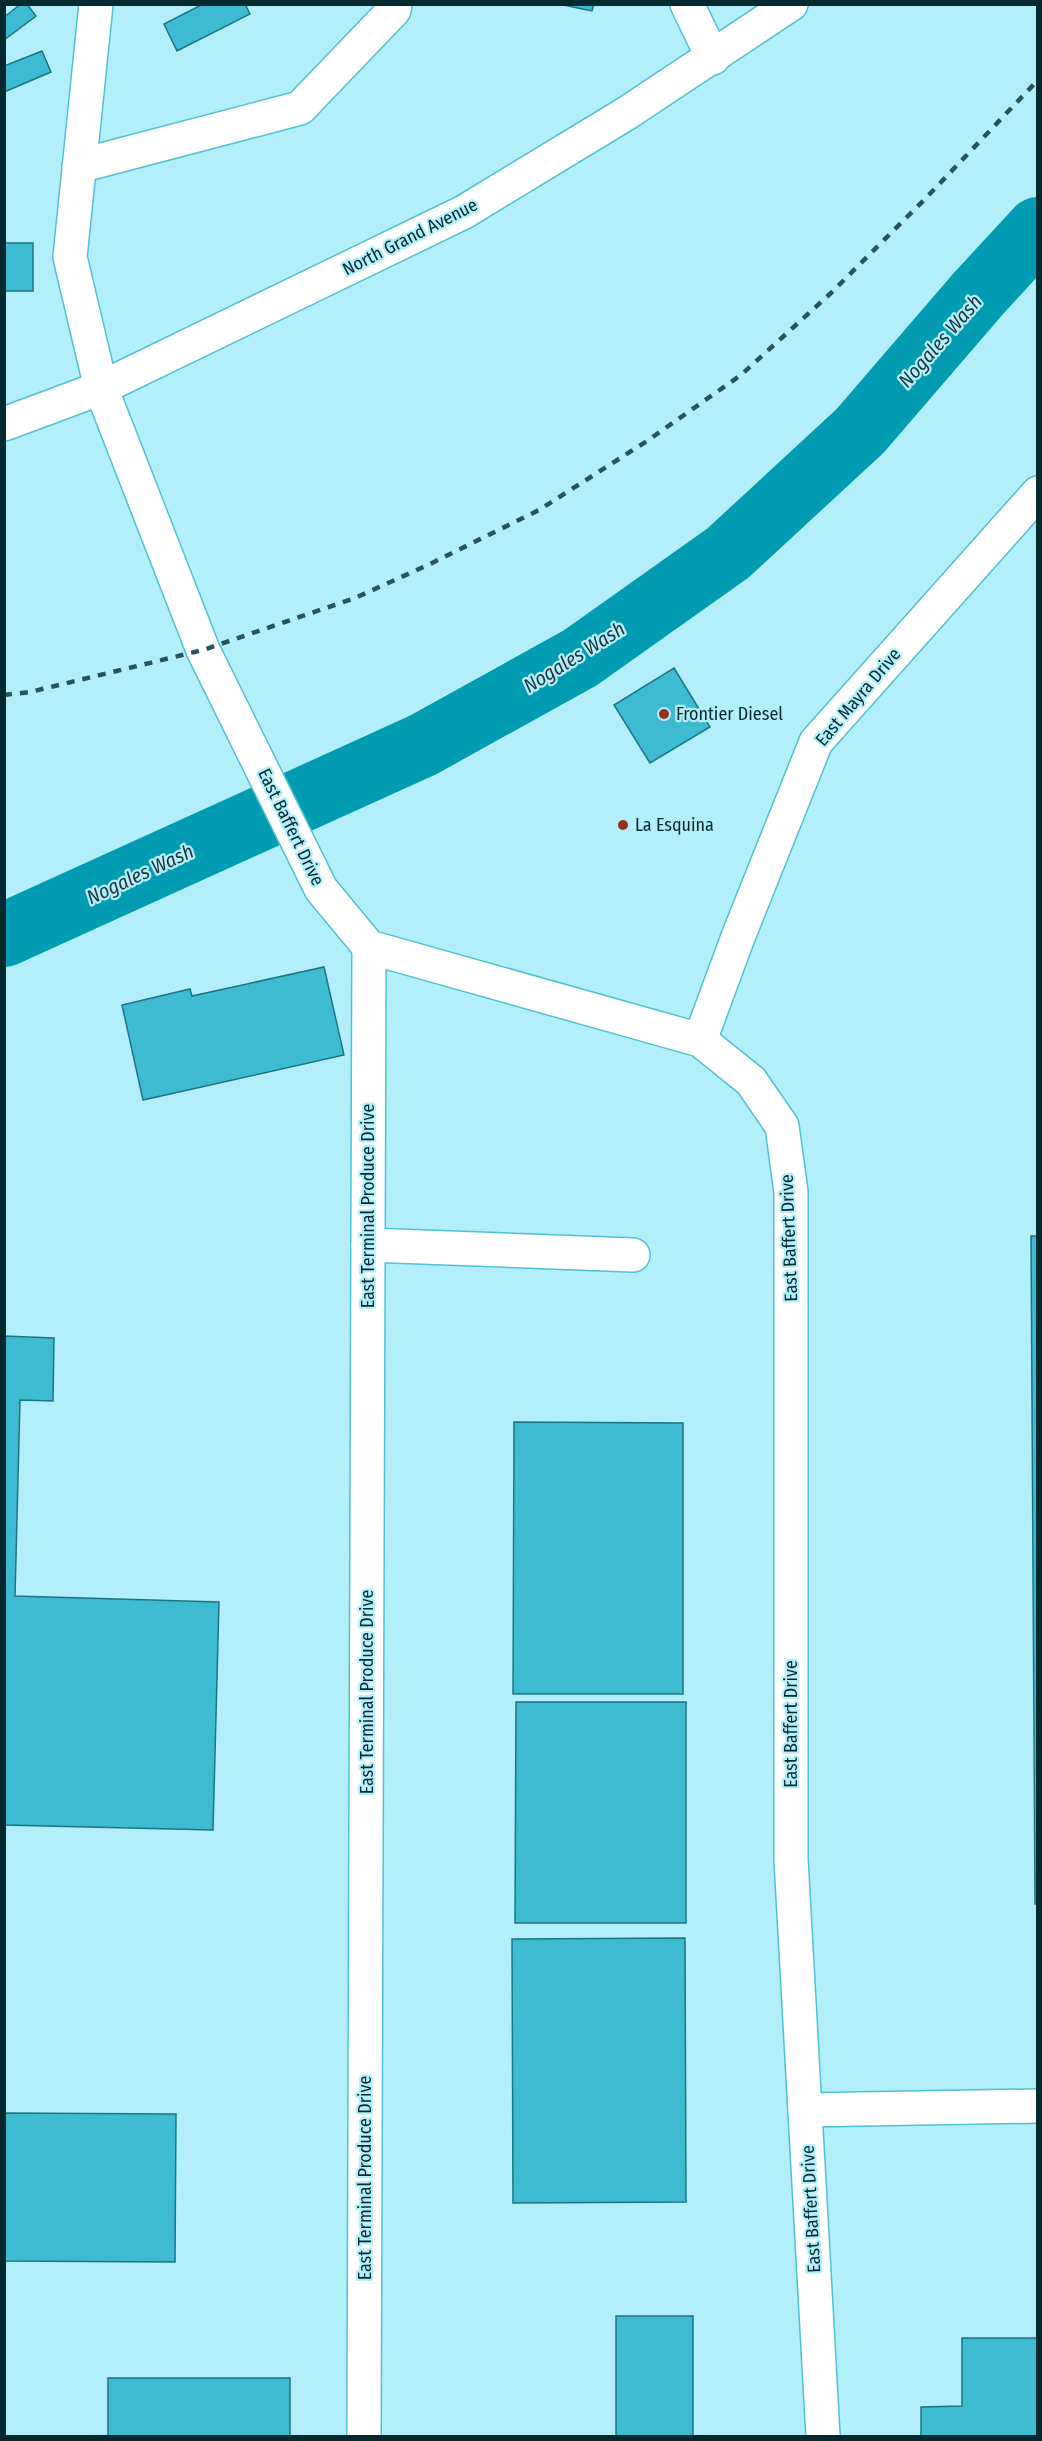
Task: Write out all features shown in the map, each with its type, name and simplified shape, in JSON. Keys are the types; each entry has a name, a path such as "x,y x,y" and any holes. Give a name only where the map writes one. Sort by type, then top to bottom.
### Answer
{"street":[{"name":"East Baffert Drive","path":"96,4 70,257 101,387 203,650 321,889 369,947 700,1040 751,1081 782,1126 791,1192 791,1859 823,2436"},
{"path":"79,166 300,108 394,10 395,4"},
{"path":"687,4 713,58"},
{"name":"North Grand Avenue","path":"4,424 101,387 464,212 627,113 791,4"},
{"name":"East Mayra Drive","path":"700,1040 738,937 816,742 1038,493"},
{"name":"East Terminal Produce Drive","path":"364,2436 369,947"},
{"path":"368,1245 633,1255"},
{"path":"805,2110 1038,2106"}],"building":[{"path":"21,4 27,4 36,16 4,40 4,17"},
{"path":"203,4 245,4 250,14 177,51 164,24"},
{"path":"558,4 594,4 592,11"},
{"path":"42,51 51,72 4,92 4,66"},
{"path":"4,243 33,243 33,291 4,291"},
{"path":"674,668 710,727 650,763 614,705"},
{"path":"324,967 344,1055 143,1100 122,1005 190,989 192,996"},
{"path":"1031,1236 1038,1236 1038,1904 1035,1904"},
{"path":"4,1336 54,1338 53,1401 20,1400 15,1596 219,1602 213,1830 4,1825"},
{"path":"514,1422 683,1423 683,1694 513,1694"},
{"path":"516,1702 686,1702 686,1923 515,1923"},
{"path":"685,1938 686,2202 513,2203 512,1939"},
{"path":"4,2113 176,2114 175,2262 4,2261"},
{"path":"616,2316 693,2316 693,2436 616,2436"},
{"path":"962,2338 1038,2338 1038,2436 921,2436 921,2407 962,2406"},
{"path":"108,2378 290,2378 290,2436 108,2436"}],"waterway":[{"name":"Nogales Wash","path":"4,935 423,745 580,658 728,553 860,431 978,294 1038,229"}],"railway":[{"path":"4,695 30,692 203,650 355,598 539,510 647,441 741,375 831,293 925,199 1038,80"}],"place":[{"name":"Frontier Diesel","path":"664,714"},
{"name":"La Esquina","path":"623,825"}]}
